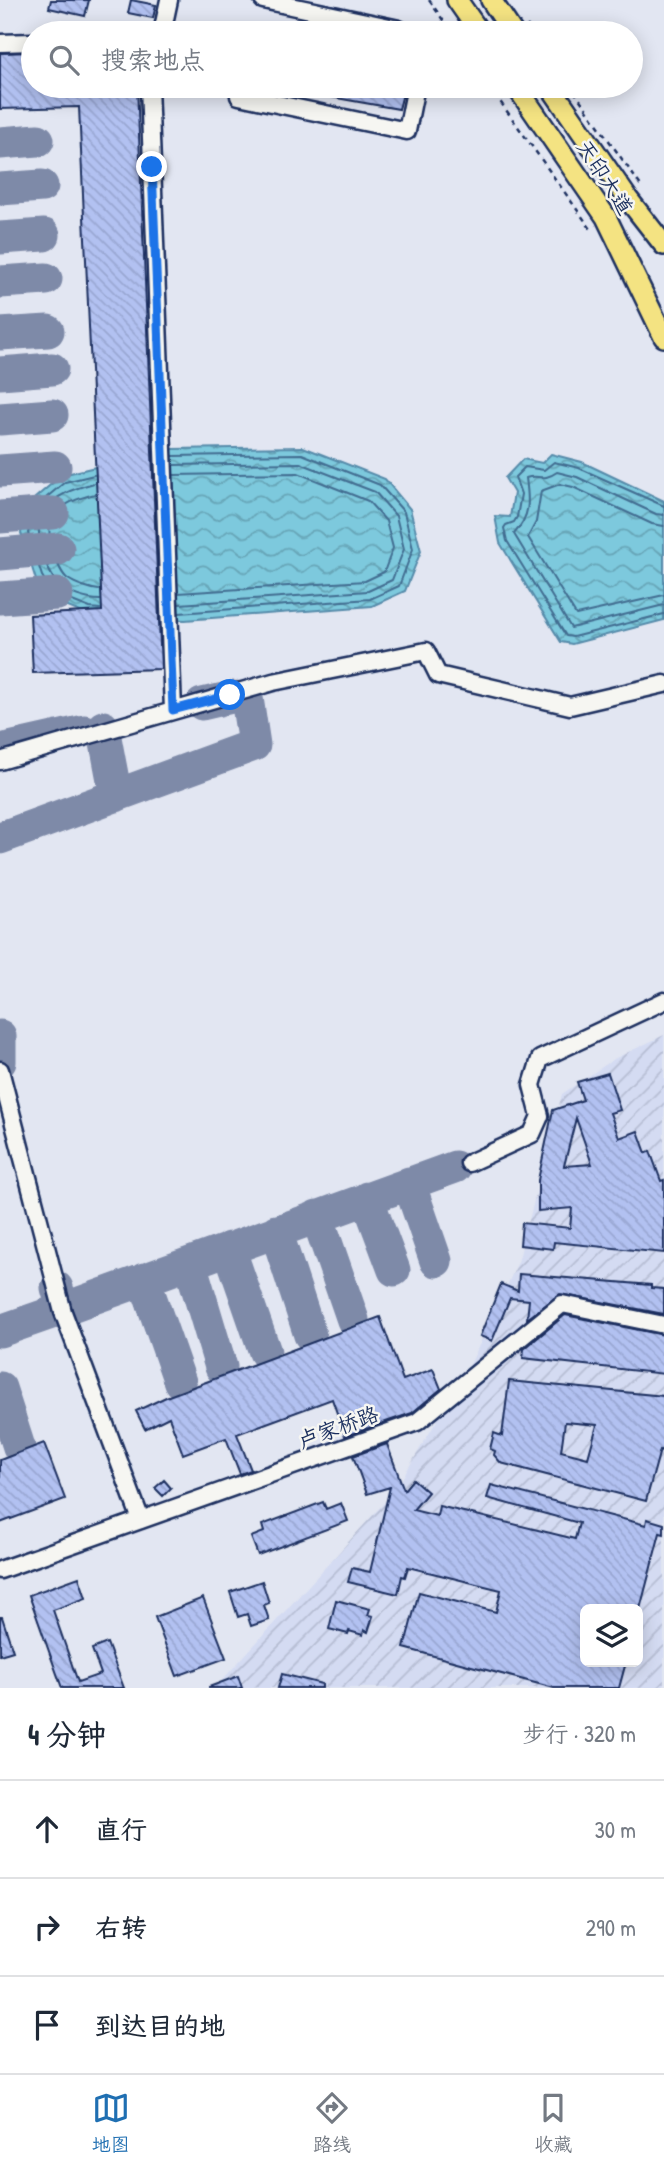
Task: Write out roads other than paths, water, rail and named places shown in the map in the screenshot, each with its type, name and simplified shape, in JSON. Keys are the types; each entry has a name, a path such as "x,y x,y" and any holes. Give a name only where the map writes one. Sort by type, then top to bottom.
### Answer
{"main road":[{"path":"457,0 472,21"},
{"path":"491,0 505,21"},
{"name":"天印大道","path":"524,98 606,217 664,337"},
{"name":"天印大道","path":"558,98 664,246"}],"street":[{"path":"165,21 169,0"},
{"path":"263,0 361,21"},
{"path":"0,43 21,42"},
{"path":"149,98 173,710"},
{"path":"249,98 407,131 414,98"},
{"path":"0,761 273,682 426,651 438,675 570,706 664,684"},
{"path":"469,1163 532,1134 540,1116 532,1086 540,1059 664,1000"},
{"path":"0,1070 63,1312 141,1520"},
{"name":"卢家桥路","path":"0,1570 417,1422 562,1304 664,1325"}],"water":[{"path":"303,447 385,479 410,509 421,551 405,591 372,606 185,620 88,615 50,600 36,580 21,533 28,504 62,475 171,449"},
{"path":"551,454 582,462 664,501 664,620 572,644 561,642 500,543 495,516 510,517 514,493 505,478 523,459 542,463"}]}
